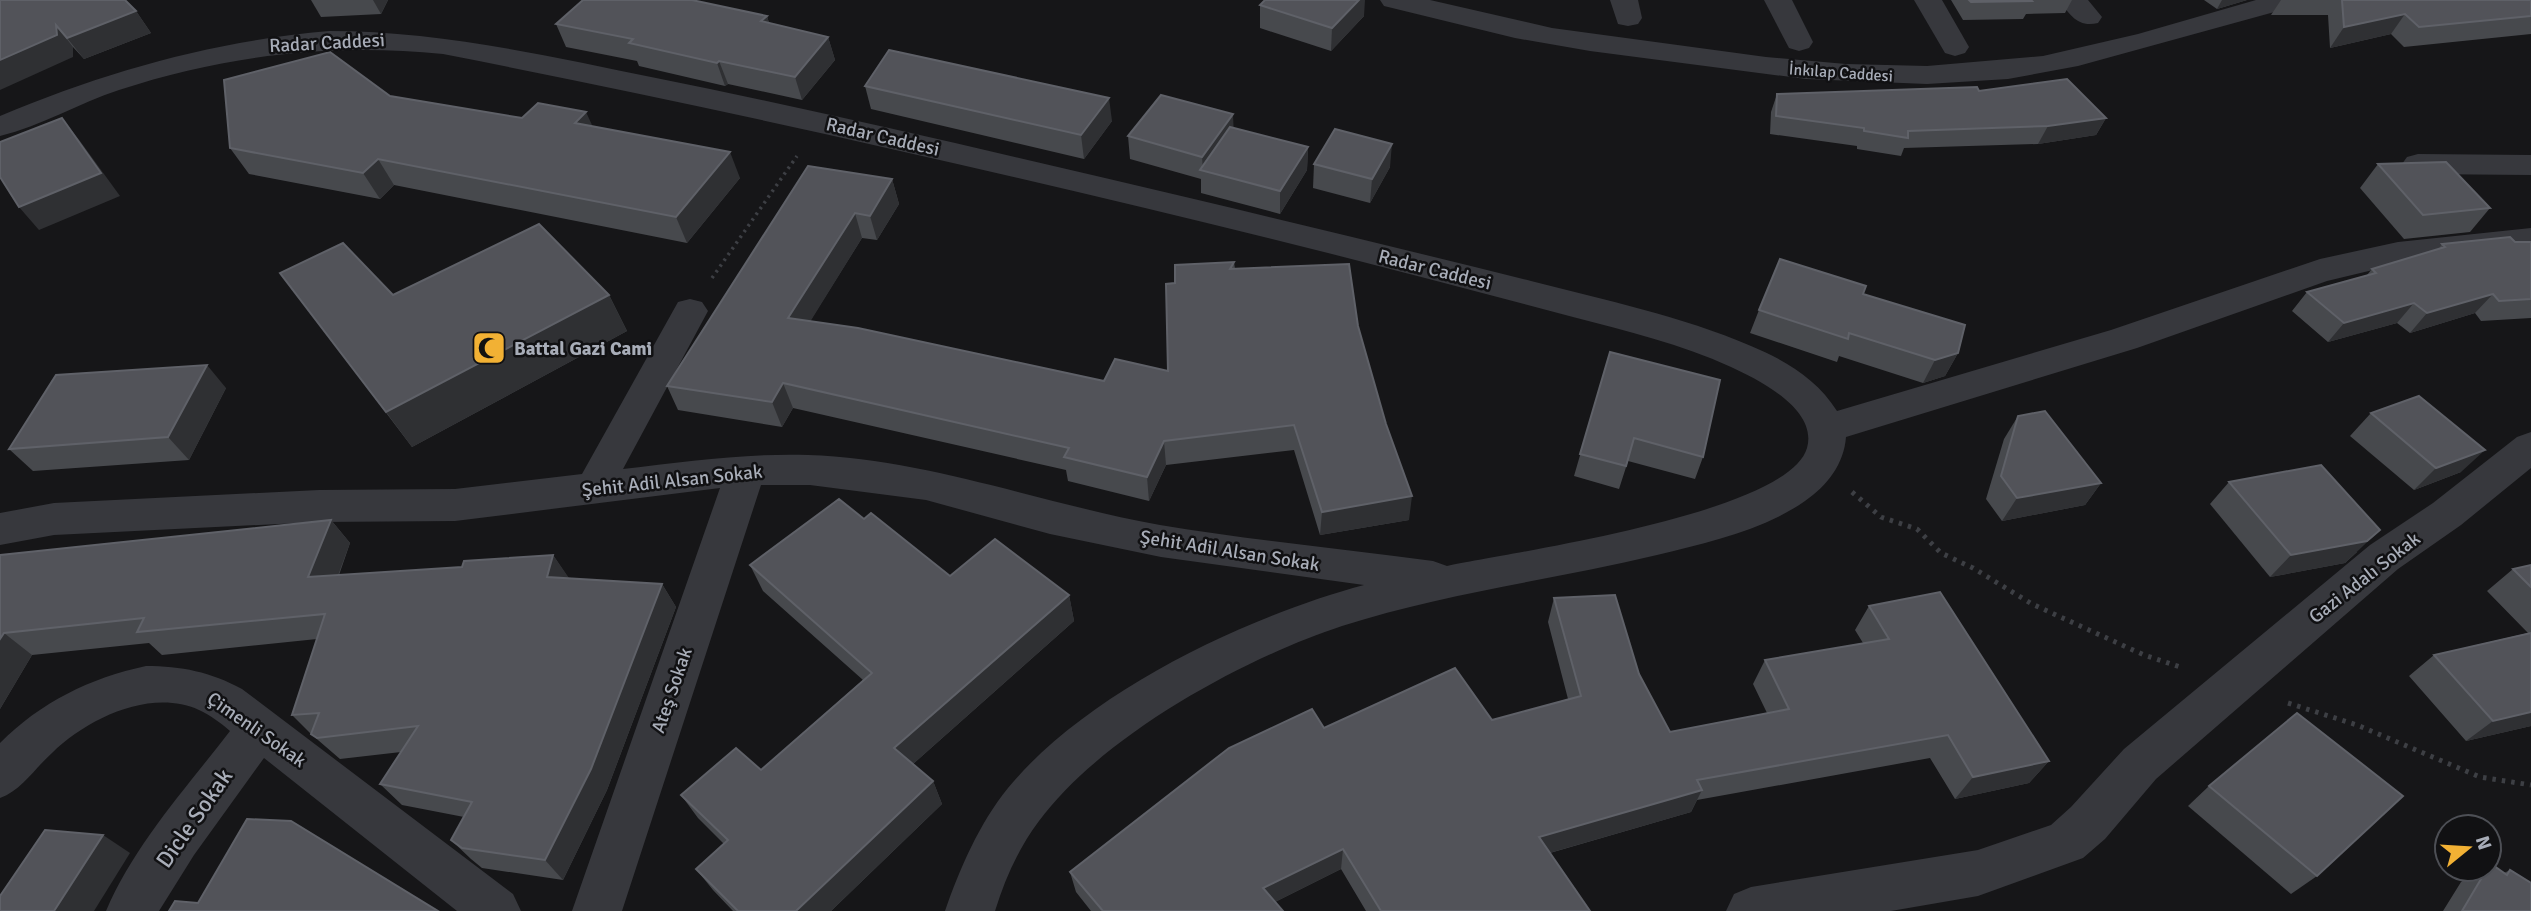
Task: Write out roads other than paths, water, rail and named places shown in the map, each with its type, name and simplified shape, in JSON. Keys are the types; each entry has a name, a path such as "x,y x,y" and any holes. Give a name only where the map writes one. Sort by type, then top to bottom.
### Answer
{"street":[{"name":"İnkılap Caddesi","path":"1394,0 1546,35 1765,66 1885,76 1970,74 2023,67 2157,37 2286,0"},
{"path":"1777,0 1799,42"},
{"path":"1928,0 1955,47"},
{"name":"Radar Caddesi","path":"0,127 65,99 130,76 247,48 349,37 396,38 443,45 822,122 1393,258 1693,338 1728,351 1785,382 1816,408 1825,444"},
{"path":"2418,164 2531,164"},
{"path":"965,906 1006,830 1032,794 1098,734 1214,661 1268,636 1346,608 1718,523 1776,500 1805,480 1825,444 2334,268 2398,253 2531,239"},
{"path":"594,488 690,311"},
{"name":"Gazi Adalı Sokak","path":"1751,911 1978,873 2066,842 2088,823 2140,764 2384,557 2447,514 2531,447"},
{"name":"Şehit Adil Alsan Sokak","path":"0,529 54,519 319,506 455,505 746,470 810,470 913,483 1050,518 1161,541 1299,562 1461,582"},
{"name":"Ateş Sokak","path":"597,911 746,470"},
{"name":"Çimenli Sokak","path":"0,777 12,761 46,729 83,707 120,692 149,686 178,685 205,691 259,728 496,911"},
{"name":"Dicle Sokak","path":"131,911 177,839 259,728"}],"place":[{"name":"Battal Gazi Cami","path":"489,348"}]}
